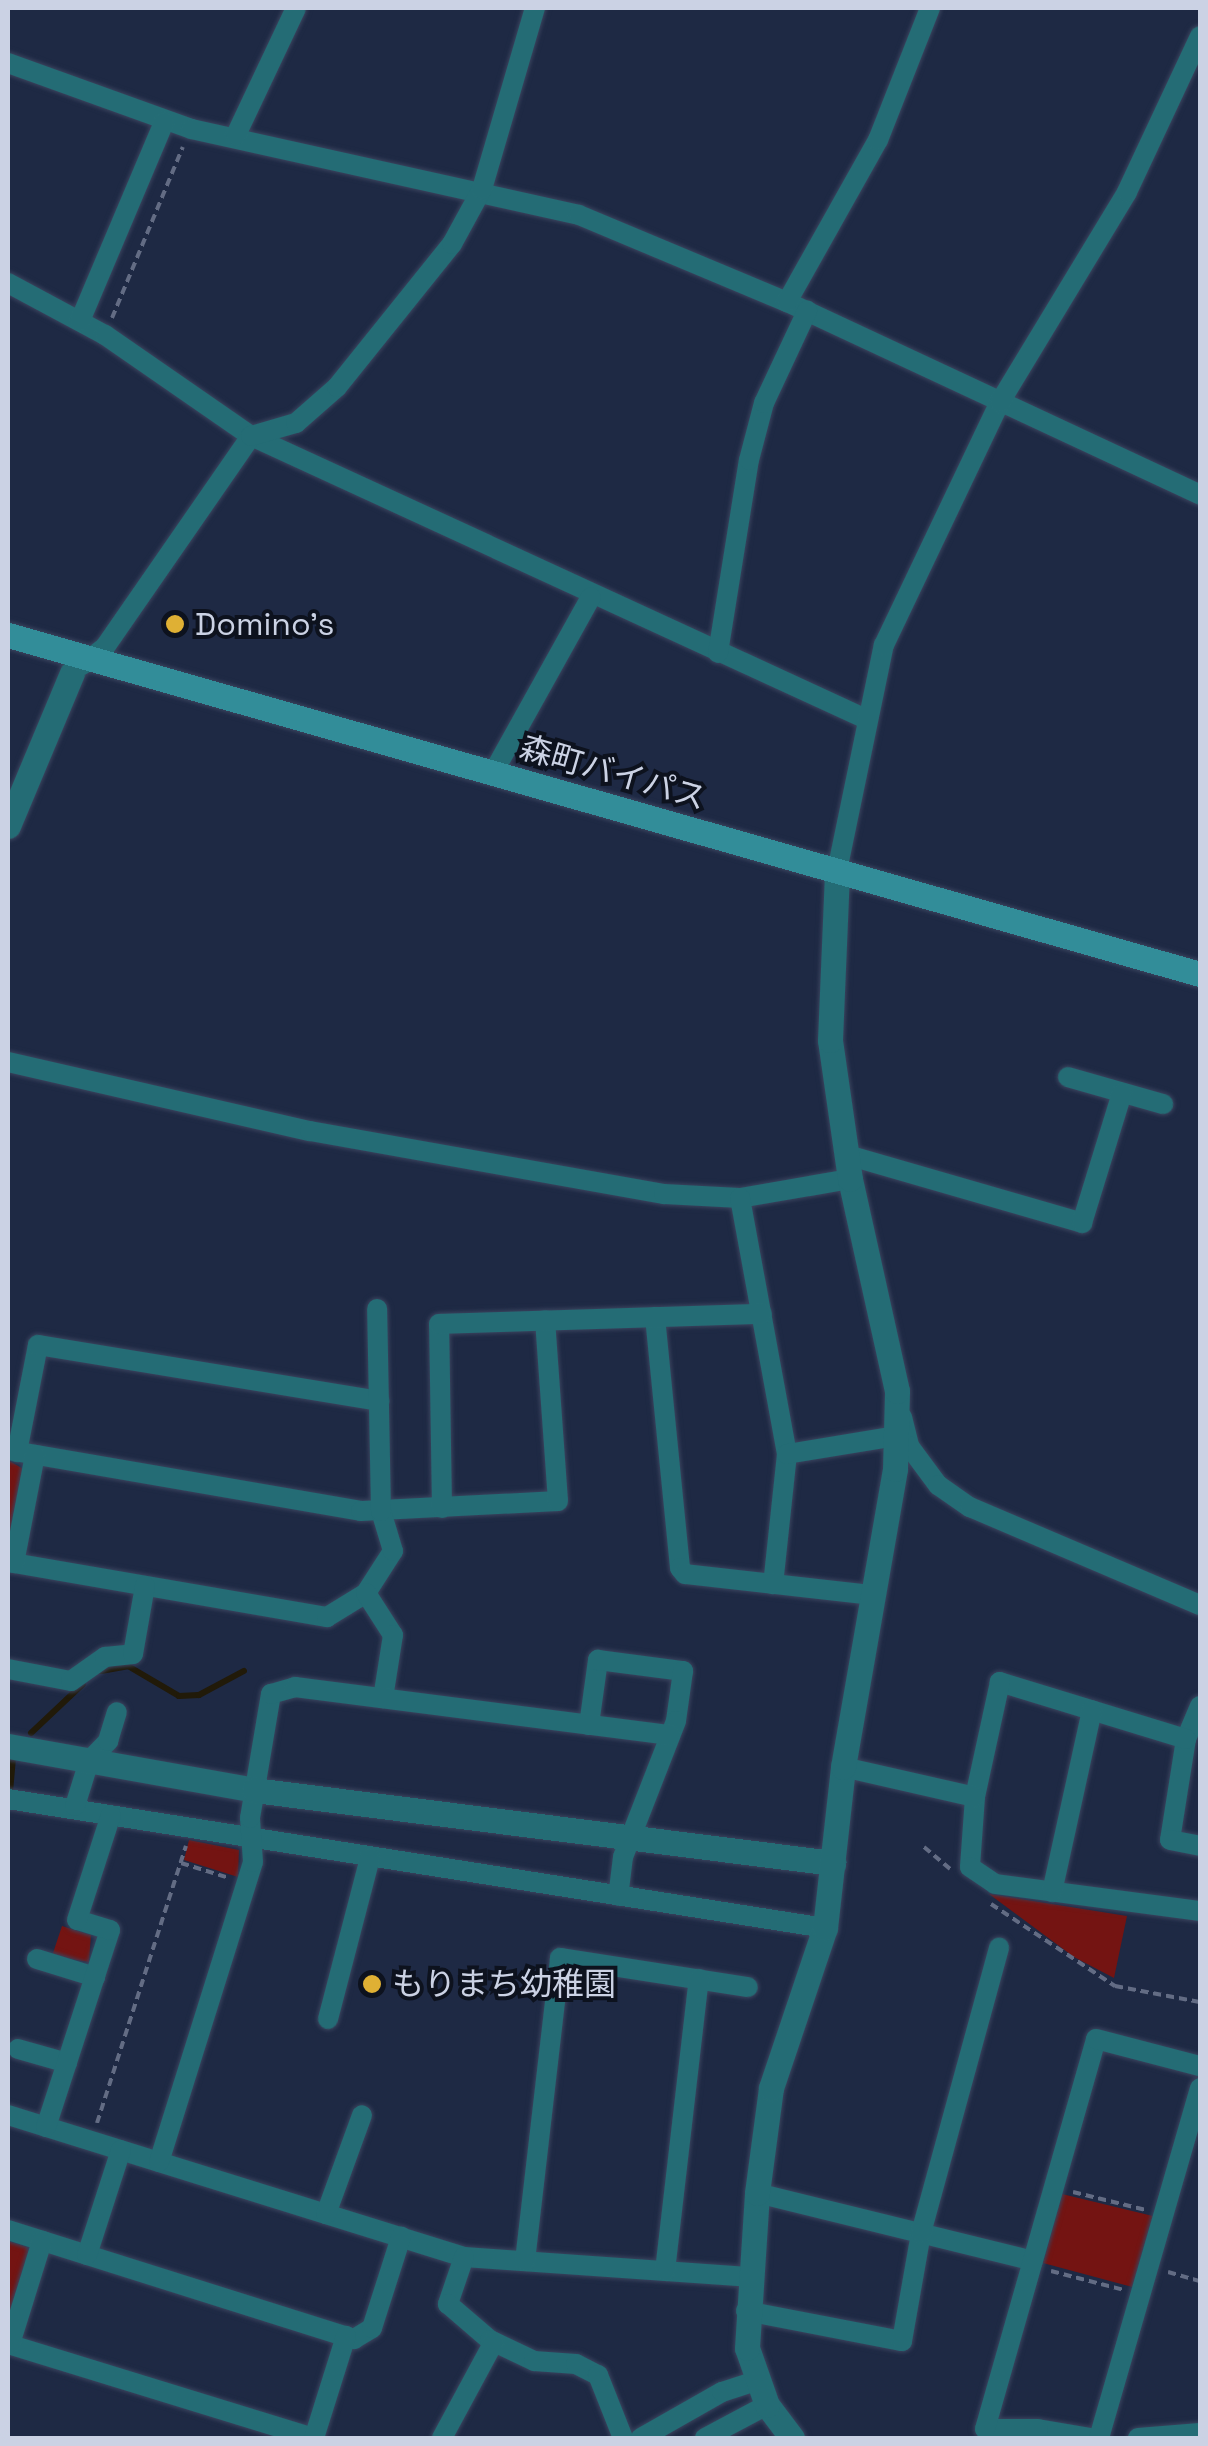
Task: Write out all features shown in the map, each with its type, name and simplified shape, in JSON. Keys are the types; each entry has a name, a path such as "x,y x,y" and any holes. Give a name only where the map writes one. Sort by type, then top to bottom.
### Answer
{"main road":[{"name":"森町バイパス","path":"8,634 81,666 492,773 1200,974"}],"street":[{"path":"236,135 296,8"},
{"path":"8,826 81,666 251,436 296,423 337,387 452,244 482,189 535,8"},
{"path":"718,653 764,402 797,306 878,140 930,8"},
{"path":"1200,36 1127,192 1000,402 884,645 837,871 830,1040 848,1167 909,1446 938,1484 1008,1528 1200,1605"},
{"path":"8,63 190,129 236,135 482,189 579,215 797,306 1200,496"},
{"path":"80,322 164,122"},
{"path":"8,283 105,335 251,436 591,597 866,718"},
{"path":"492,773 591,597"},
{"path":"8,1062 310,1132 664,1194 740,1198 848,1167 1082,1223 1122,1093"},
{"path":"1068,1077 1163,1104"},
{"path":"740,1198 788,1454 774,1584"},
{"path":"377,1309 379,1401 381,1511 393,1552 366,1593 327,1617 11,1562 20,1452 38,1345 379,1401"},
{"path":"442,1508 439,1324 762,1314"},
{"path":"656,1317 680,1568 686,1574 872,1596"},
{"path":"20,1452 381,1511 558,1502 545,1320"},
{"path":"792,2438 767,2405 747,2348 748,2277 771,2088 824,1928 843,1767 896,1436 896,1391"},
{"path":"788,1454 896,1436"},
{"path":"8,1670 71,1681 105,1658 134,1654 145,1586"},
{"path":"366,1593 392,1635 383,1698"},
{"path":"589,1725 598,1660 683,1671 670,1735 629,1840 618,1896"},
{"path":"1186,1738 1000,1682 974,1797 970,1867 996,1884 1200,1911"},
{"path":"160,2162 246,1884 264,1714 277,1690 295,1686 670,1735"},
{"path":"1200,1706 1186,1738 1170,1840 1200,1846"},
{"path":"1052,1892 1092,1710"},
{"path":"75,1806 89,1761 108,1740 117,1712"},
{"path":"8,1746 254,1790 833,1863"},
{"path":"843,1767 974,1797"},
{"path":"8,1799 75,1806 190,1832 824,1928"},
{"path":"46,2127 110,1930 77,1920 111,1815"},
{"path":"328,2019 370,1858"},
{"path":"746,2312 902,2340 921,2233 999,1948"},
{"path":"525,2261 560,1958 748,1987"},
{"path":"37,1959 95,1977"},
{"path":"666,2271 699,1980"},
{"path":"1091,2438 1038,2428 986,2429 1096,2039 1200,2066"},
{"path":"18,2049 67,2063"},
{"path":"1099,2438 1200,2088"},
{"path":"326,2214 362,2114"},
{"path":"8,2115 464,2257 748,2277"},
{"path":"87,2255 121,2150"},
{"path":"757,2193 1032,2264"},
{"path":"8,2230 354,2338 372,2328 401,2237"},
{"path":"42,2241 9,2344 313,2438 346,2336"},
{"path":"464,2257 448,2304 494,2342 534,2361 576,2364 598,2375 623,2438"},
{"path":"442,2438 494,2342"},
{"path":"641,2438 722,2392 758,2380"},
{"path":"705,2438 767,2405"},
{"path":"1138,2438 1200,2433"}],"path":[{"path":"105,335 190,129"},
{"path":"94,2129 190,1832"},
{"path":"924,1846 954,1872"},
{"path":"181,1862 246,1884"},
{"path":"983,1897 1115,1986 1200,2002"},
{"path":"1054,2188 1164,2214"},
{"path":"1032,2264 1141,2294"},
{"path":"1148,2267 1200,2281"}],"shaded area":[{"path":"8,1460 25,1470 8,1548"},
{"path":"189,1840 239,1850 238,1877 184,1860"},
{"path":"989,1894 1127,1916 1114,1978 1074,1957"},
{"path":"62,1926 91,1935 89,1962 52,1956"},
{"path":"1062,2194 1157,2217 1136,2288 1043,2263"},
{"path":"8,2241 27,2247 30,2257 8,2328"}],"waterway":[{"path":"101,1671 128,1666 179,1696 199,1695 244,1671"},
{"path":"31,1733 83,1684"},
{"path":"10,1792 13,1758"}],"place":[{"name":"Domino's","path":"175,624"},
{"name":"もりまち幼稚園","path":"372,1984"}]}
